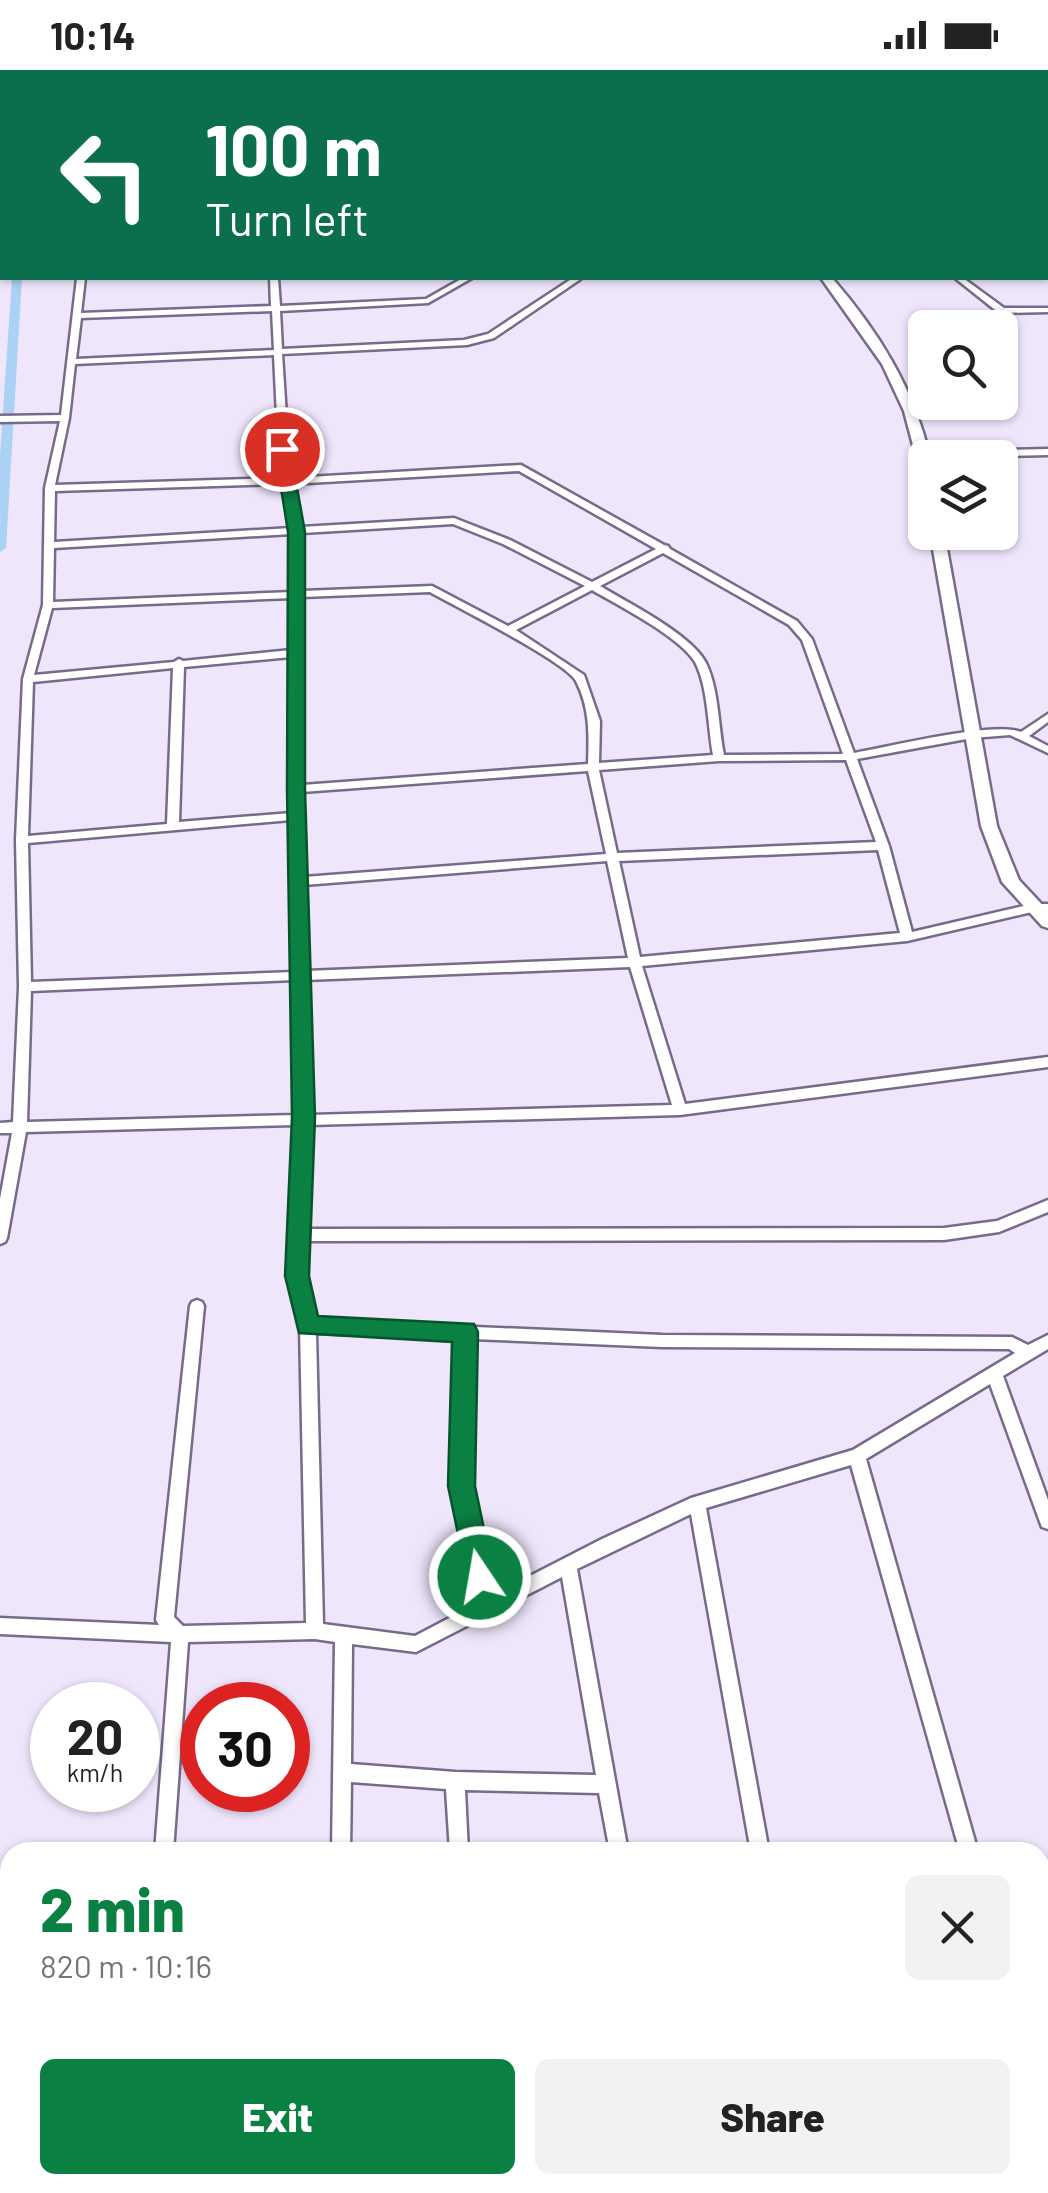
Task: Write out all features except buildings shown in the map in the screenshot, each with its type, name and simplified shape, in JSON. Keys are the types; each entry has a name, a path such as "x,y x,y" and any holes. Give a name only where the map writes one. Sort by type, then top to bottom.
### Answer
{"main road":[{"path":"828,280 871,330 894,371 917,440"},
{"path":"940,550 972,735 998,854 1011,882 1040,908 1048,922"}],"street":[{"path":"0,1238 20,1127 25,987 22,840 28,679 48,605 50,488 64,418 81,280"},
{"path":"274,280 275,352 285,482 296,532 296,816 303,1117 297,1276 308,1326 316,1631"},
{"path":"77,316 428,301 465,280"},
{"path":"70,362 478,340 491,336 575,280"},
{"path":"961,280 1002,312 1048,310"},
{"path":"0,419 64,418"},
{"path":"1018,454 1048,452"},
{"path":"50,488 285,482 521,468 793,623 808,639 883,846 907,938"},
{"path":"52,544 454,521 479,527 688,646 700,662 719,758"},
{"path":"508,630 665,548"},
{"path":"48,605 432,589 508,630 579,676 595,722 592,768 634,962 680,1110"},
{"path":"28,679 296,653"},
{"path":"173,827 178,662"},
{"path":"1021,736 1048,717"},
{"path":"296,789 719,758 851,757 972,735 1012,732 1048,750"},
{"path":"22,840 296,816"},
{"path":"298,881 614,857 883,846"},
{"path":"25,987 634,962 907,938 1040,908"},
{"path":"0,1128 680,1110 1048,1062"},
{"path":"299,1235 944,1234 999,1226 1048,1206"},
{"path":"180,1634 165,1620 165,1595 174,1547 197,1306"},
{"path":"308,1326 662,1341 1012,1343 1027,1353"},
{"path":"465,1332 462,1486 487,1608"},
{"path":"0,1626 180,1634 316,1631 416,1644 697,1502 856,1456 1048,1340"},
{"path":"994,1373 1048,1522"},
{"path":"856,1456 966,1842"},
{"path":"697,1502 758,1842"},
{"path":"568,1565 617,1842"},
{"path":"165,1842 180,1634"},
{"path":"341,1842 344,1635"},
{"path":"342,1772 456,1781 606,1784"},
{"path":"456,1781 459,1842"}],"waterway":[{"path":"0,548 17,280"}],"route":[{"path":"282,449 296,532 296,789 303,1117 297,1276 308,1326 465,1332 462,1486 480,1577"}]}
